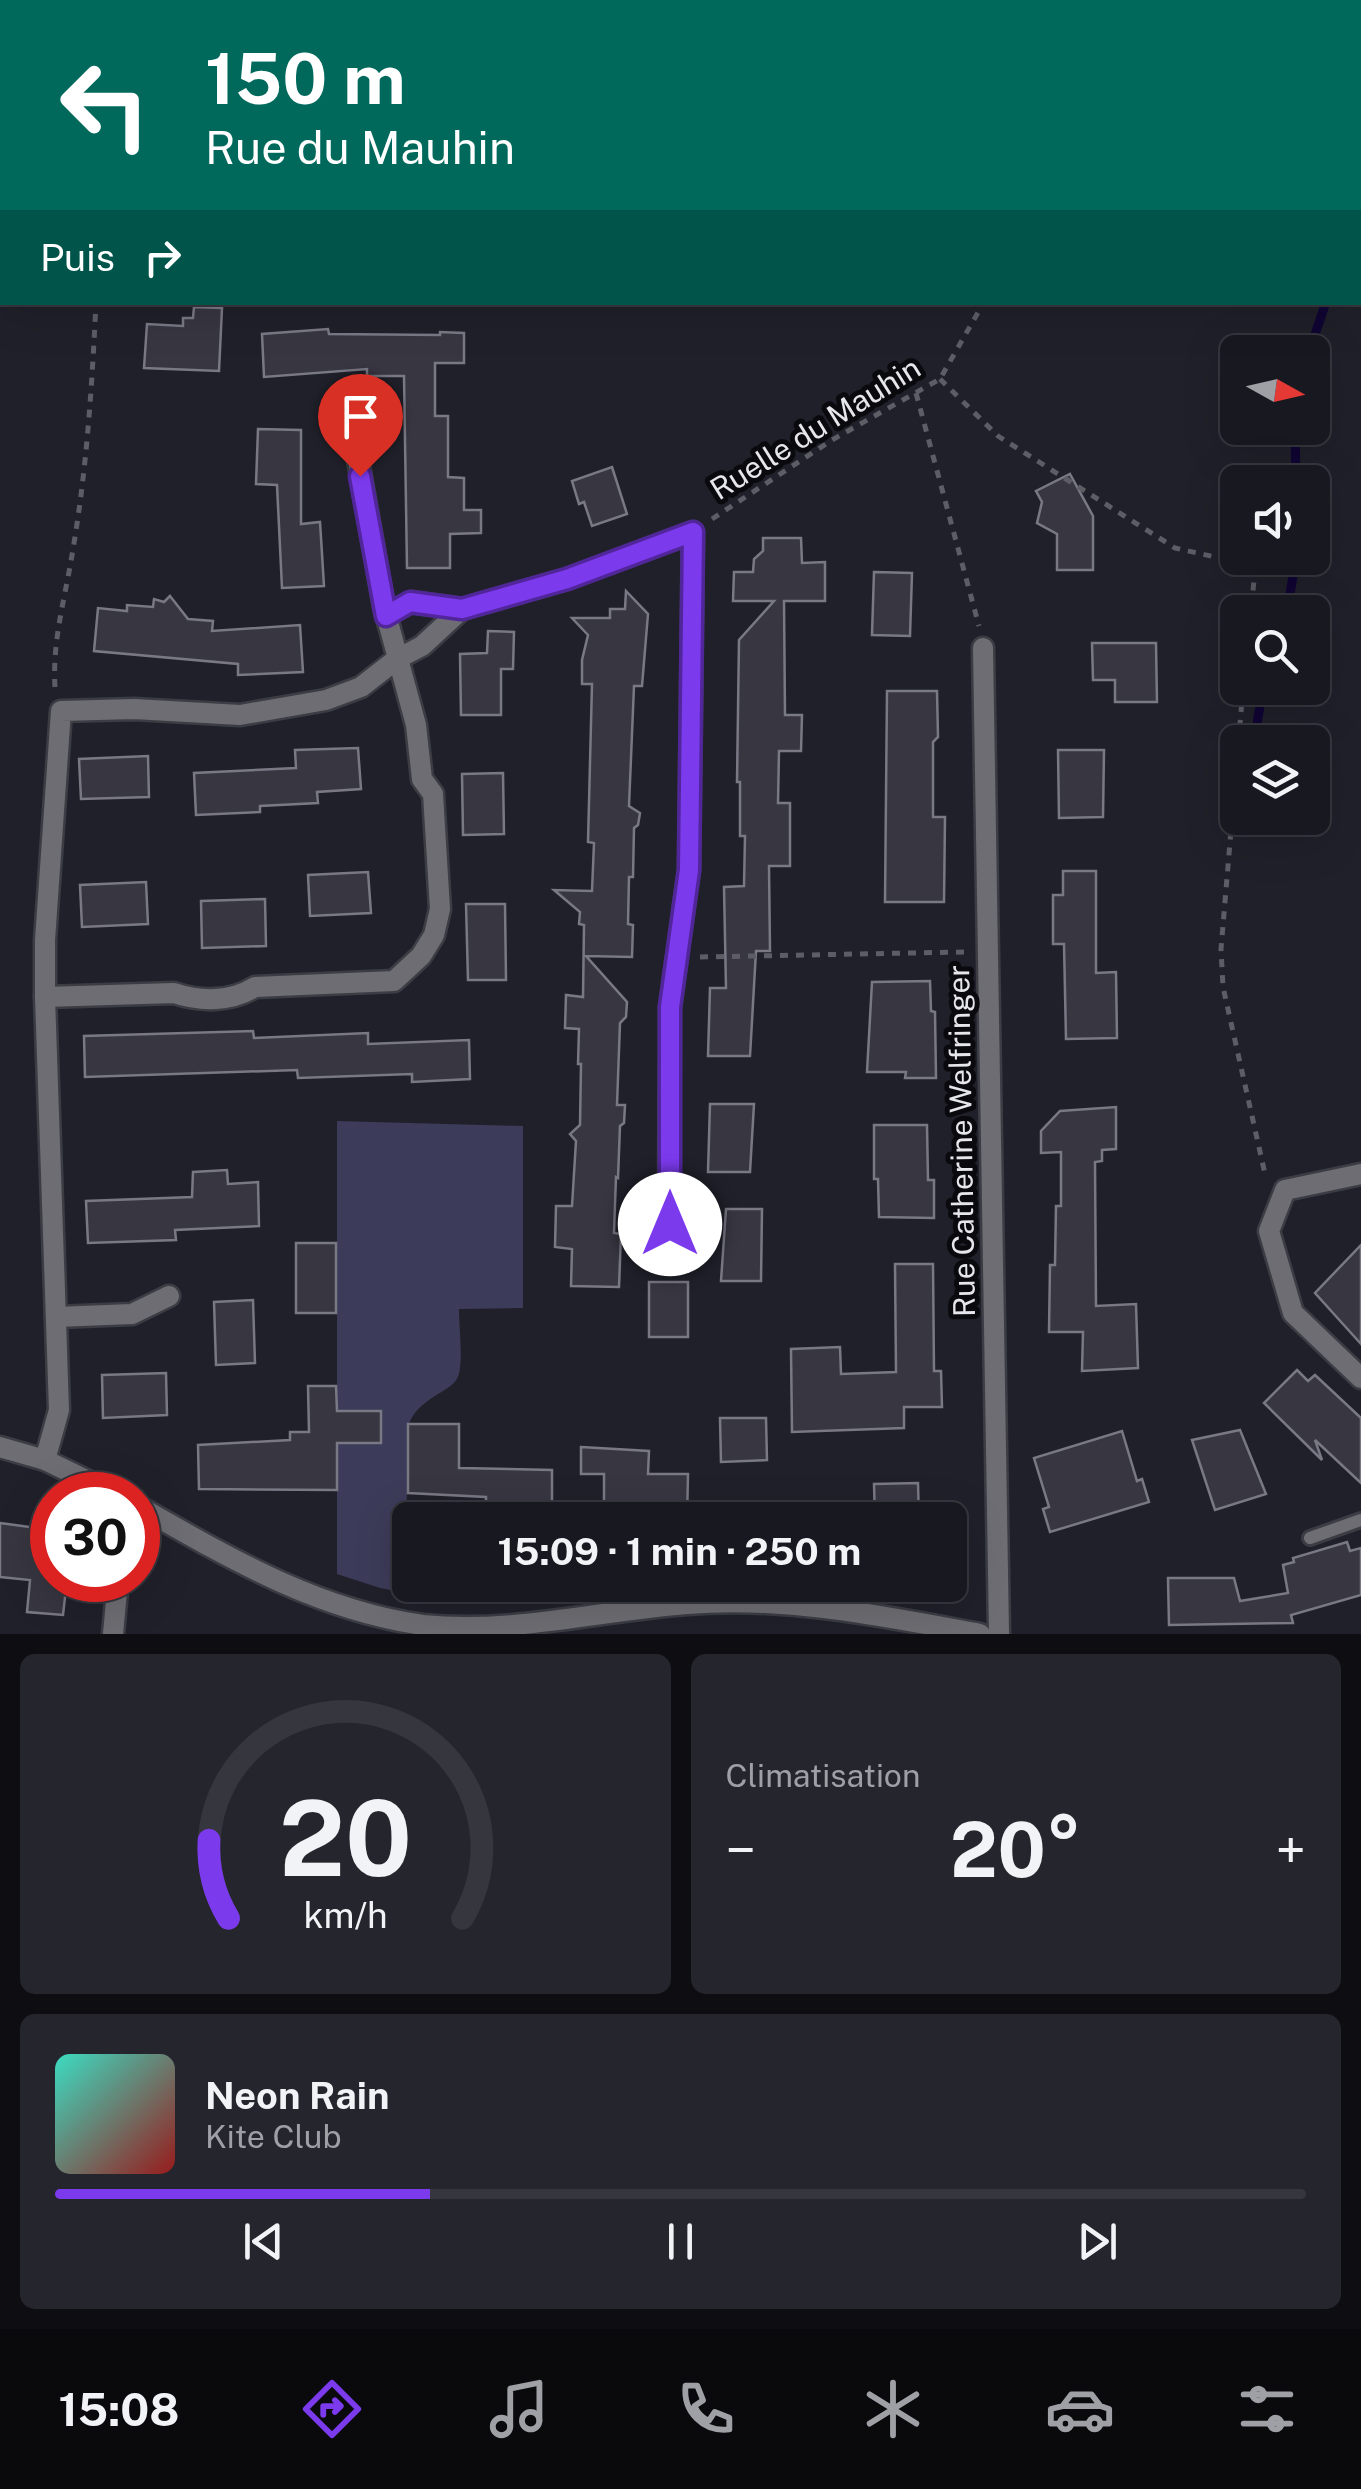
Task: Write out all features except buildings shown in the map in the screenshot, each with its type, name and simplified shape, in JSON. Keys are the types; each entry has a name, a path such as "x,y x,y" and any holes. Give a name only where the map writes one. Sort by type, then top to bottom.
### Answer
{"street":[{"path":"44,997 174,993 190,998 238,998 255,987 394,981 421,956 434,935 440,908 433,794 422,779 416,725 386,616 355,443"},
{"path":"386,616 410,602 462,609 567,579 693,532 689,870 670,1007 670,1224"},
{"path":"44,1460 59,1410 44,997 60,712 134,710 240,715 326,700 361,687 397,659 422,646 462,609"},
{"name":"Rue Catherine Welfringer","path":"983,648 999,1634"},
{"path":"1361,1174 1282,1196 1269,1232 1292,1312 1361,1378"},
{"path":"56,1317 132,1314 169,1296"},
{"path":"0,1447 69,1472"},
{"path":"160,1519 250,1570 316,1599 426,1626 510,1630 687,1604 768,1602 848,1608 980,1634"},
{"path":"113,1634 116,1602"}],"lane":[{"path":"1310,1538 1361,1520"}],"path":[{"path":"60,712 54,668 56,645 74,549 92,402 96,305"},
{"name":"Ruelle du Mauhin","path":"693,532 832,440 940,379 982,305"},
{"path":"940,379 998,436 1175,548 1246,564 1254,580 1253,595"},
{"path":"916,392 983,648"},
{"path":"1242,705 1221,949 1224,987 1267,1183 1282,1196"},
{"path":"677,955 988,951"}],"shaded area":[{"path":"337,1121 523,1126 523,1308 459,1309 459,1374 451,1386 414,1414 409,1424 407,1502 392,1502 392,1590 337,1574"}],"waterway":[{"path":"1315,335 1325,305"},
{"path":"1295,445 1296,465"},
{"path":"1290,595 1293,575"},
{"path":"1257,725 1260,705"}],"route":[{"path":"360,476 386,616 410,602 462,609 567,579 693,532 689,870 670,1007 670,1224"}]}
